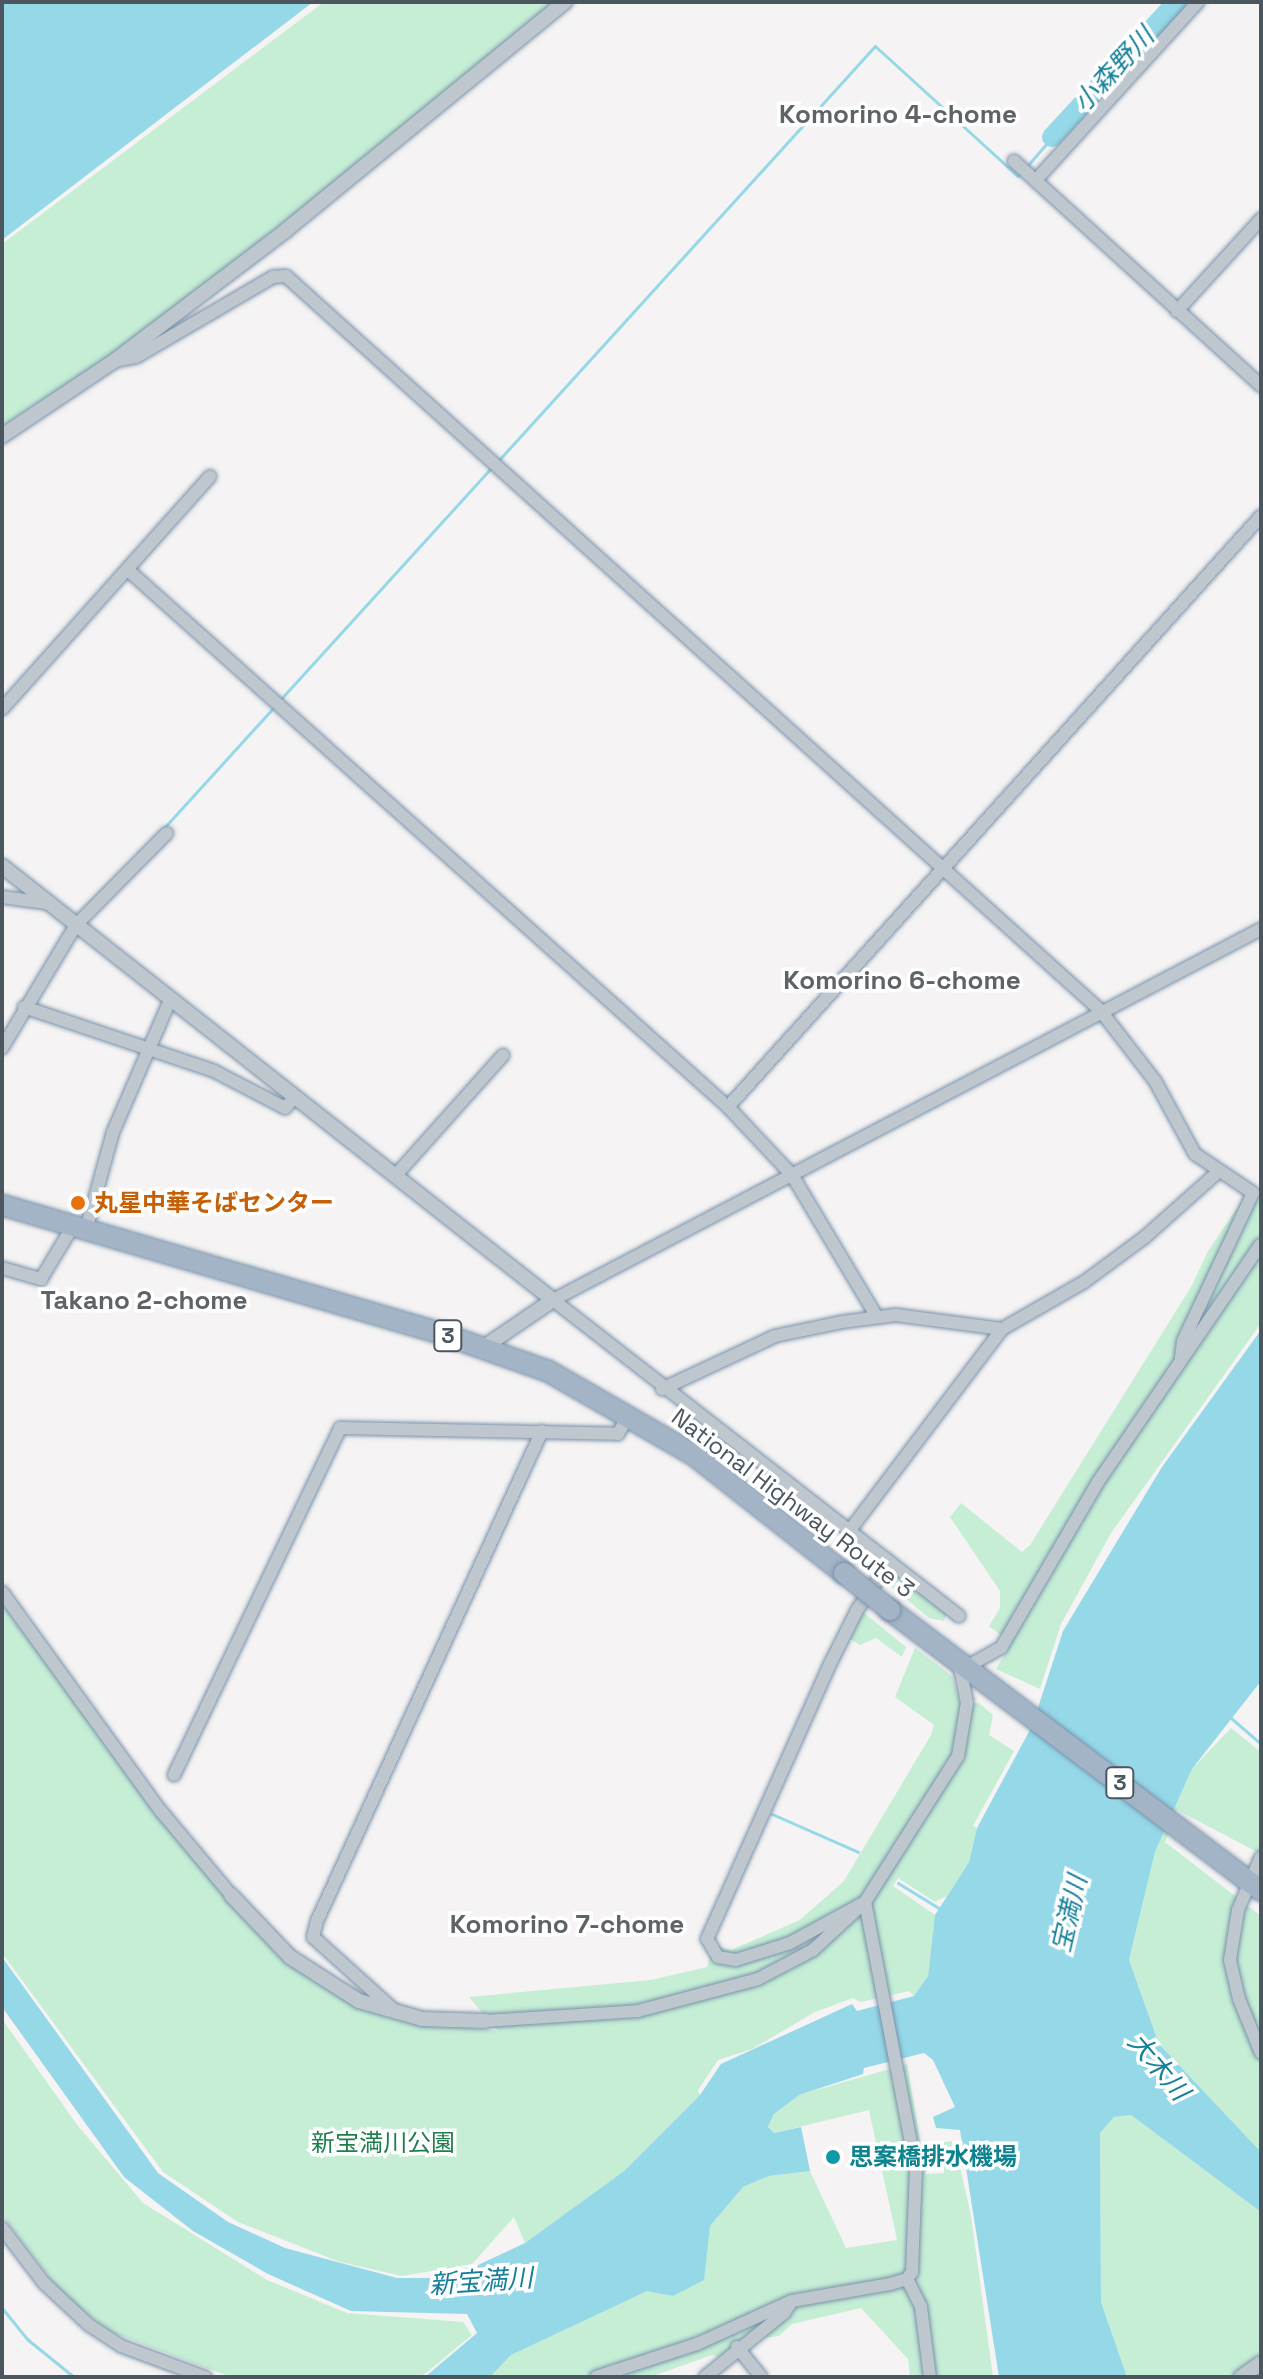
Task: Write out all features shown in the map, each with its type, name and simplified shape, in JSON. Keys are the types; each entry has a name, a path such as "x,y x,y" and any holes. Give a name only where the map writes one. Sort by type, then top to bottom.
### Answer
{"highway":[{"name":"National Highway Route 3","path":"2,1205 484,1347 548,1371 629,1414 694,1455 890,1610 1254,1879"}],"street":[{"path":"2,436 114,361 402,138 565,2"},
{"path":"1036,180 1198,2"},
{"path":"1014,161 1261,386"},
{"path":"1177,311 1261,219"},
{"path":"114,361 136,357 273,277 286,276 1100,1010 1155,1081 1195,1154 1218,1172 1251,1188"},
{"path":"2,709 210,476"},
{"path":"728,1107 1261,516"},
{"path":"128,570 728,1107 792,1175 877,1317"},
{"path":"2,1048 76,925 167,833"},
{"path":"2,866 662,1389 959,1616"},
{"path":"2,897 47,903"},
{"path":"484,1347 553,1300 1100,1010 1261,929"},
{"path":"2,1268 41,1279 80,1228 113,1132 171,998"},
{"path":"24,1007 214,1071 285,1108 295,1097"},
{"path":"395,1176 503,1055"},
{"path":"850,1530 1002,1329 1084,1282 1145,1237 1218,1172"},
{"path":"1251,1188 1261,1178"},
{"path":"1181,1358 1183,1341 1252,1199 1251,1188"},
{"path":"2,1592 160,1810 231,1895 290,1957 320,1979 359,2001 400,2015 485,2021 638,2011 758,1979 813,1950 865,1902 958,1756 967,1703 963,1663 1001,1648 1098,1482 1261,1244"},
{"path":"662,1389 775,1336 877,1317 896,1315 1002,1329"},
{"path":"174,1775 340,1428 618,1434 629,1414"},
{"path":"400,2015 313,1937 332,1886 542,1431"},
{"path":"865,1902 790,1943 736,1960 718,1957 707,1939 830,1664 857,1610 890,1562"},
{"path":"1261,1857 1238,1910 1230,1960 1239,1999 1261,2053"},
{"path":"865,1902 918,2197 915,2262 907,2279"},
{"path":"2,2228 44,2283 89,2325 121,2346 205,2377"},
{"path":"596,2377 697,2344 792,2301 907,2279"},
{"path":"907,2279 921,2307 930,2377"},
{"path":"705,2377 737,2347 784,2313 792,2301"},
{"path":"737,2347 761,2377"},
{"path":"1241,2377 1261,2363"}],"green space":[{"path":"324,2 556,2 385,145 111,356 2,426 2,244"},
{"path":"1261,1188 1261,1323 1111,1533 1061,1624 1040,1689 996,1669 1011,1643 989,1626 1000,1608 1000,1591 950,1517 961,1503 1022,1552 1030,1545 1191,1287 1208,1251 1247,1193"},
{"path":"895,1571 947,1613 944,1621 929,1618 886,1582"},
{"name":"新宝満川公園","path":"2,1604 167,1824 284,1958 319,1984 388,2018 498,2031 469,1997 651,1980 707,1967 713,1944 731,1950 800,1920 844,1881 931,1735 934,1725 895,1697 915,1648 952,1676 960,1704 979,1703 993,1715 989,1735 1014,1751 973,1826 977,1828 969,1862 947,1896 935,1902 898,1878 893,1886 935,1915 928,1976 914,1996 909,1991 860,2002 853,1998 815,2012 752,2049 718,2060 698,2090 700,2095 624,2171 525,2243 514,2217 472,2264 402,2276 340,2262 238,2222 163,2172 2,1953"},
{"path":"863,1612 906,1647 902,1657 876,1638 860,1645 850,1639"},
{"path":"1231,1728 1261,1752 1261,1854 1177,1810 1165,1842 1261,1916 1261,2152 1159,2044 1129,1960 1155,1852 1192,1769"},
{"path":"2,2019 78,2126 143,2203 267,2280 347,2313 463,2322 472,2335 421,2377 231,2377 111,2332 65,2298 2,2215"},
{"path":"907,2064 926,2174 944,2173 944,2142 954,2141 971,2216 993,2377 910,2377 908,2359 861,2308 792,2324 779,2336 740,2341 719,2357 712,2355 650,2377 490,2377 511,2355 647,2290 673,2296 710,2226 743,2187 769,2176 810,2171 846,2248 897,2240 869,2110 774,2133 768,2128 774,2114 799,2095"},
{"path":"1131,2115 1261,2212 1261,2377 1127,2377 1101,2302 1100,2133 1114,2117"}],"water":[{"path":"2,2 313,2 2,240"},
{"path":"1261,1330 1261,1681 1192,1769 1155,1852 1129,1960 1159,2044 1261,2152 1261,2212 1131,2115 1114,2117 1100,2133 1101,2302 1127,2377 999,2377 960,2130 936,2128 933,2117 955,2107 933,2060 924,2053 864,2068 863,2074 799,2095 774,2114 768,2127 774,2133 801,2127 810,2171 769,2176 743,2187 710,2226 704,2280 673,2296 647,2291 511,2355 490,2377 425,2377 477,2333 467,2314 351,2311 268,2274 193,2231 124,2177 2,2007 2,1957 158,2173 228,2222 285,2248 397,2278 429,2278 476,2266 525,2243 624,2171 700,2095 721,2064 852,2004 857,2011 914,1996 928,1976 935,1915 969,1862 977,1828 1032,1726 1063,1631 1162,1467"}],"waterway":[{"name":"小森野川","path":"1052,137 1177,2"},
{"path":"497,462 875,46 1018,176 1022,172"},
{"path":"1027,166 1052,137"},
{"path":"279,701 492,467"},
{"path":"163,829 274,707"},
{"path":"1231,1718 1261,1744"},
{"path":"772,1814 858,1852"},
{"path":"898,1883 942,1910"},
{"path":"2,2308 27,2339 74,2377"}],"place":[{"name":"丸星中華そばセンター","path":"78,1203"},
{"name":"思案橋排水機場","path":"833,2157"}],"district":[{"name":"Komorino 4-chome","path":"898,115"},
{"name":"Komorino 6-chome","path":"902,981"},
{"name":"Takano 2-chome","path":"144,1301"},
{"name":"Komorino 7-chome","path":"567,1925"}],"water label":[{"name":"宝満川","path":"1070,1914"},
{"name":"大木川","path":"1158,2067"},
{"name":"新宝満川","path":"481,2282"}]}
